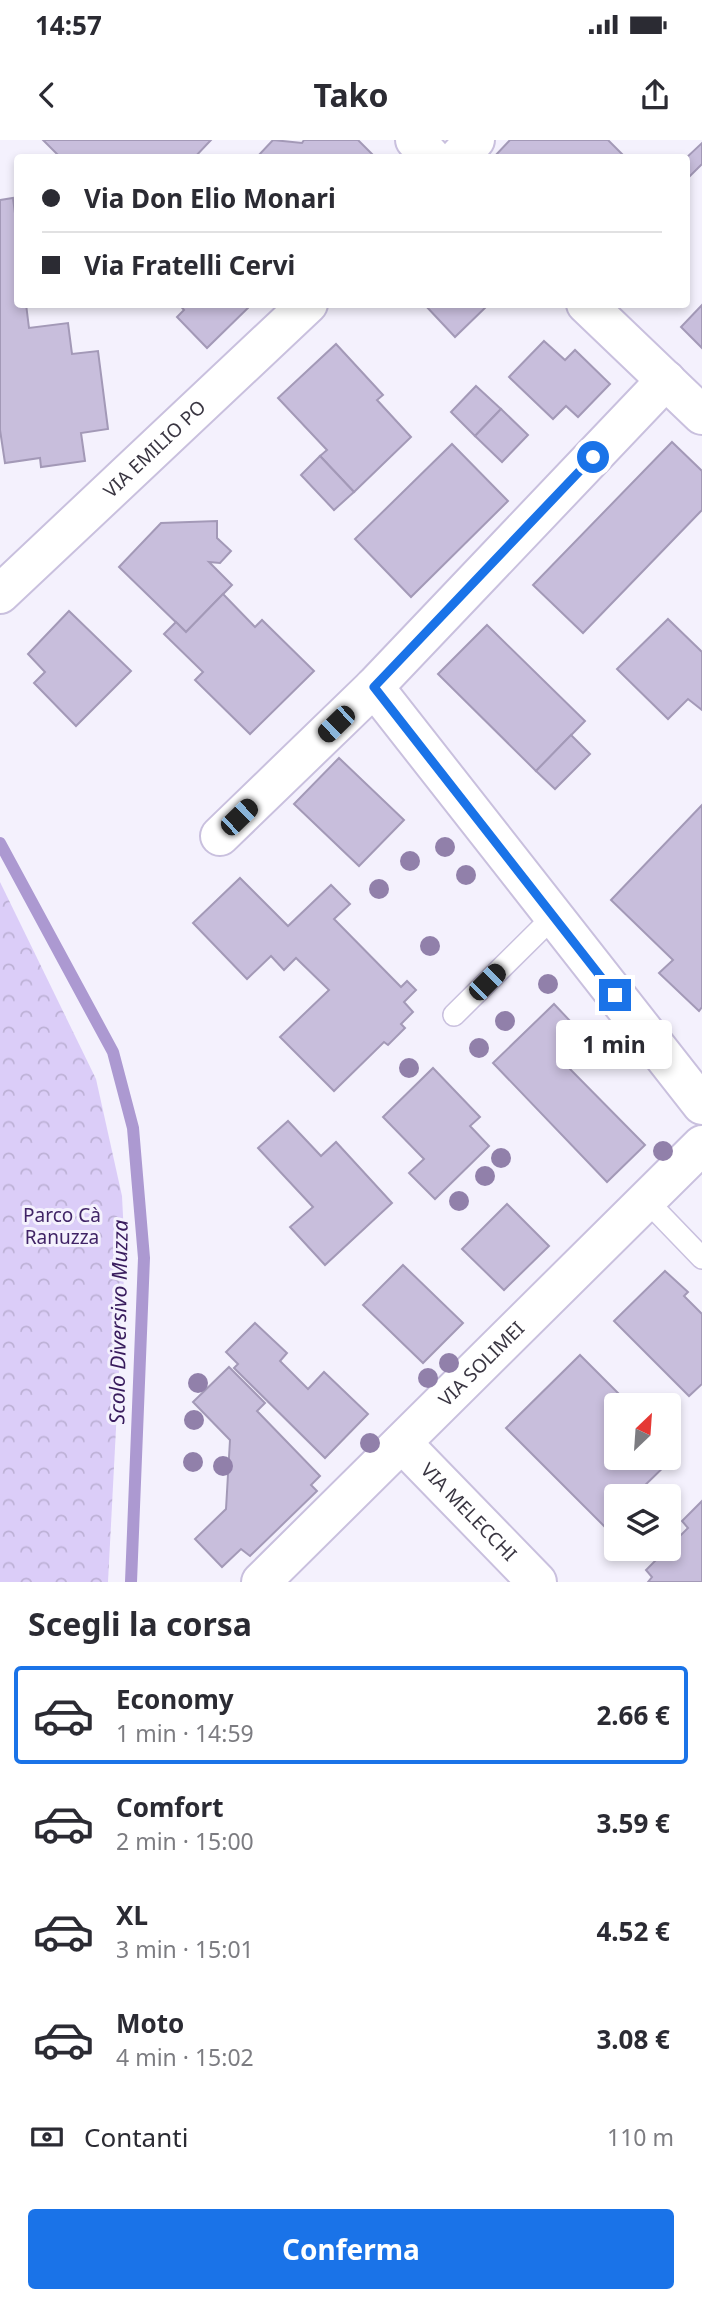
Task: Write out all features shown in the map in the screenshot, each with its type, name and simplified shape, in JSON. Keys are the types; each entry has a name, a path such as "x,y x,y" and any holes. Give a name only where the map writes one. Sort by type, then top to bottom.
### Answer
{"street":[{"path":"415,140 428,154"},
{"path":"462,154 475,140"},
{"name":"VIA EMILIO PO","path":"0,594 304,308"},
{"path":"590,308 702,415"},
{"path":"220,835 374,687 666,380"},
{"path":"374,687 702,1105"},
{"name":"VIA SOLIMEI","path":"261,1582 702,1145"},
{"name":"VIA MELECCHI","path":"402,1443 537,1582"}],"lane":[{"path":"454,1015 554,916"},
{"path":"647,1201 702,1258"}],"green space":[{"name":"Parco Cà Ranuzza","path":"0,882 96,1079 122,1196 125,1256 108,1582 0,1582"}],"building":[{"path":"43,140 211,140 198,154 57,154"},
{"path":"273,140 302,143 304,140 358,140 372,154 260,154"},
{"path":"510,140 608,140 622,154 497,154"},
{"path":"702,143 702,164 690,176 690,154"},
{"path":"13,198 14,206 14,308 26,308 29,328 68,323 72,354 98,351 108,429 81,433 85,461 41,467 40,458 5,463 0,430 0,200"},
{"path":"702,305 702,348 681,327"},
{"path":"182,308 248,308 207,348 177,317 184,310"},
{"path":"428,308 485,308 455,337"},
{"path":"544,341 565,360 575,350 610,384 578,417 566,406 553,419 509,377"},
{"path":"336,344 383,395 377,400 411,437 354,492 320,456 327,450 278,398"},
{"path":"476,386 501,409 475,436 451,412"},
{"path":"501,409 528,435 502,462 475,436"},
{"path":"672,442 702,471 702,510 583,633 533,585"},
{"path":"452,444 508,501 411,597 355,539"},
{"path":"320,456 354,492 334,510 301,475"},
{"path":"217,521 217,538 231,551 220,563 209,562 232,585 186,632 119,567 161,523"},
{"path":"223,594 255,627 262,620 314,671 250,734 195,680 203,672 164,634 176,622 186,632"},
{"path":"69,611 131,671 76,726 34,683 45,672 28,654"},
{"path":"668,619 702,652 702,710 688,699 668,719 617,669"},
{"path":"487,625 585,721 536,771 438,674"},
{"path":"571,735 590,754 555,789 536,771"},
{"path":"339,758 404,820 359,866 294,804"},
{"path":"702,805 702,1007 699,1011 659,973 673,960 611,900"},
{"path":"240,878 288,926 331,885 350,904 334,919 401,987 407,981 416,990 404,1002 413,1012 401,1024 405,1028 388,1045 384,1042 334,1091 280,1037 329,990 296,958 284,970 271,956 247,979 193,923"},
{"path":"554,1004 589,1041 565,1064 645,1145 607,1182 493,1063"},
{"path":"433,1068 480,1117 470,1126 489,1146 435,1199 409,1173 424,1159 383,1117"},
{"path":"288,1121 321,1156 336,1142 392,1203 325,1265 290,1227 313,1207 258,1148"},
{"path":"507,1204 549,1246 504,1290 462,1249"},
{"path":"403,1265 463,1323 423,1363 363,1305"},
{"path":"665,1271 688,1292 684,1296 702,1314 702,1384 689,1396 614,1321"},
{"path":"255,1323 287,1353 280,1361 308,1389 324,1372 368,1414 325,1458 234,1368 238,1364 226,1352"},
{"path":"580,1355 618,1393 604,1393 604,1470 661,1470 646,1484 604,1484 604,1526 506,1428"},
{"path":"229,1367 265,1403 257,1411 320,1476 311,1485 317,1491 250,1556 241,1549 222,1567 195,1539 226,1509 230,1440 193,1402"},
{"path":"702,1501 702,1582 648,1582 652,1577 646,1570 655,1561 681,1561 681,1535 688,1528 682,1521"}],"waterway":[{"name":"Scolo Diversivo Muzza","path":"0,843 113,1052 133,1128 144,1258 131,1582"}],"route":[{"path":"593,457 374,687 615,995"}]}
